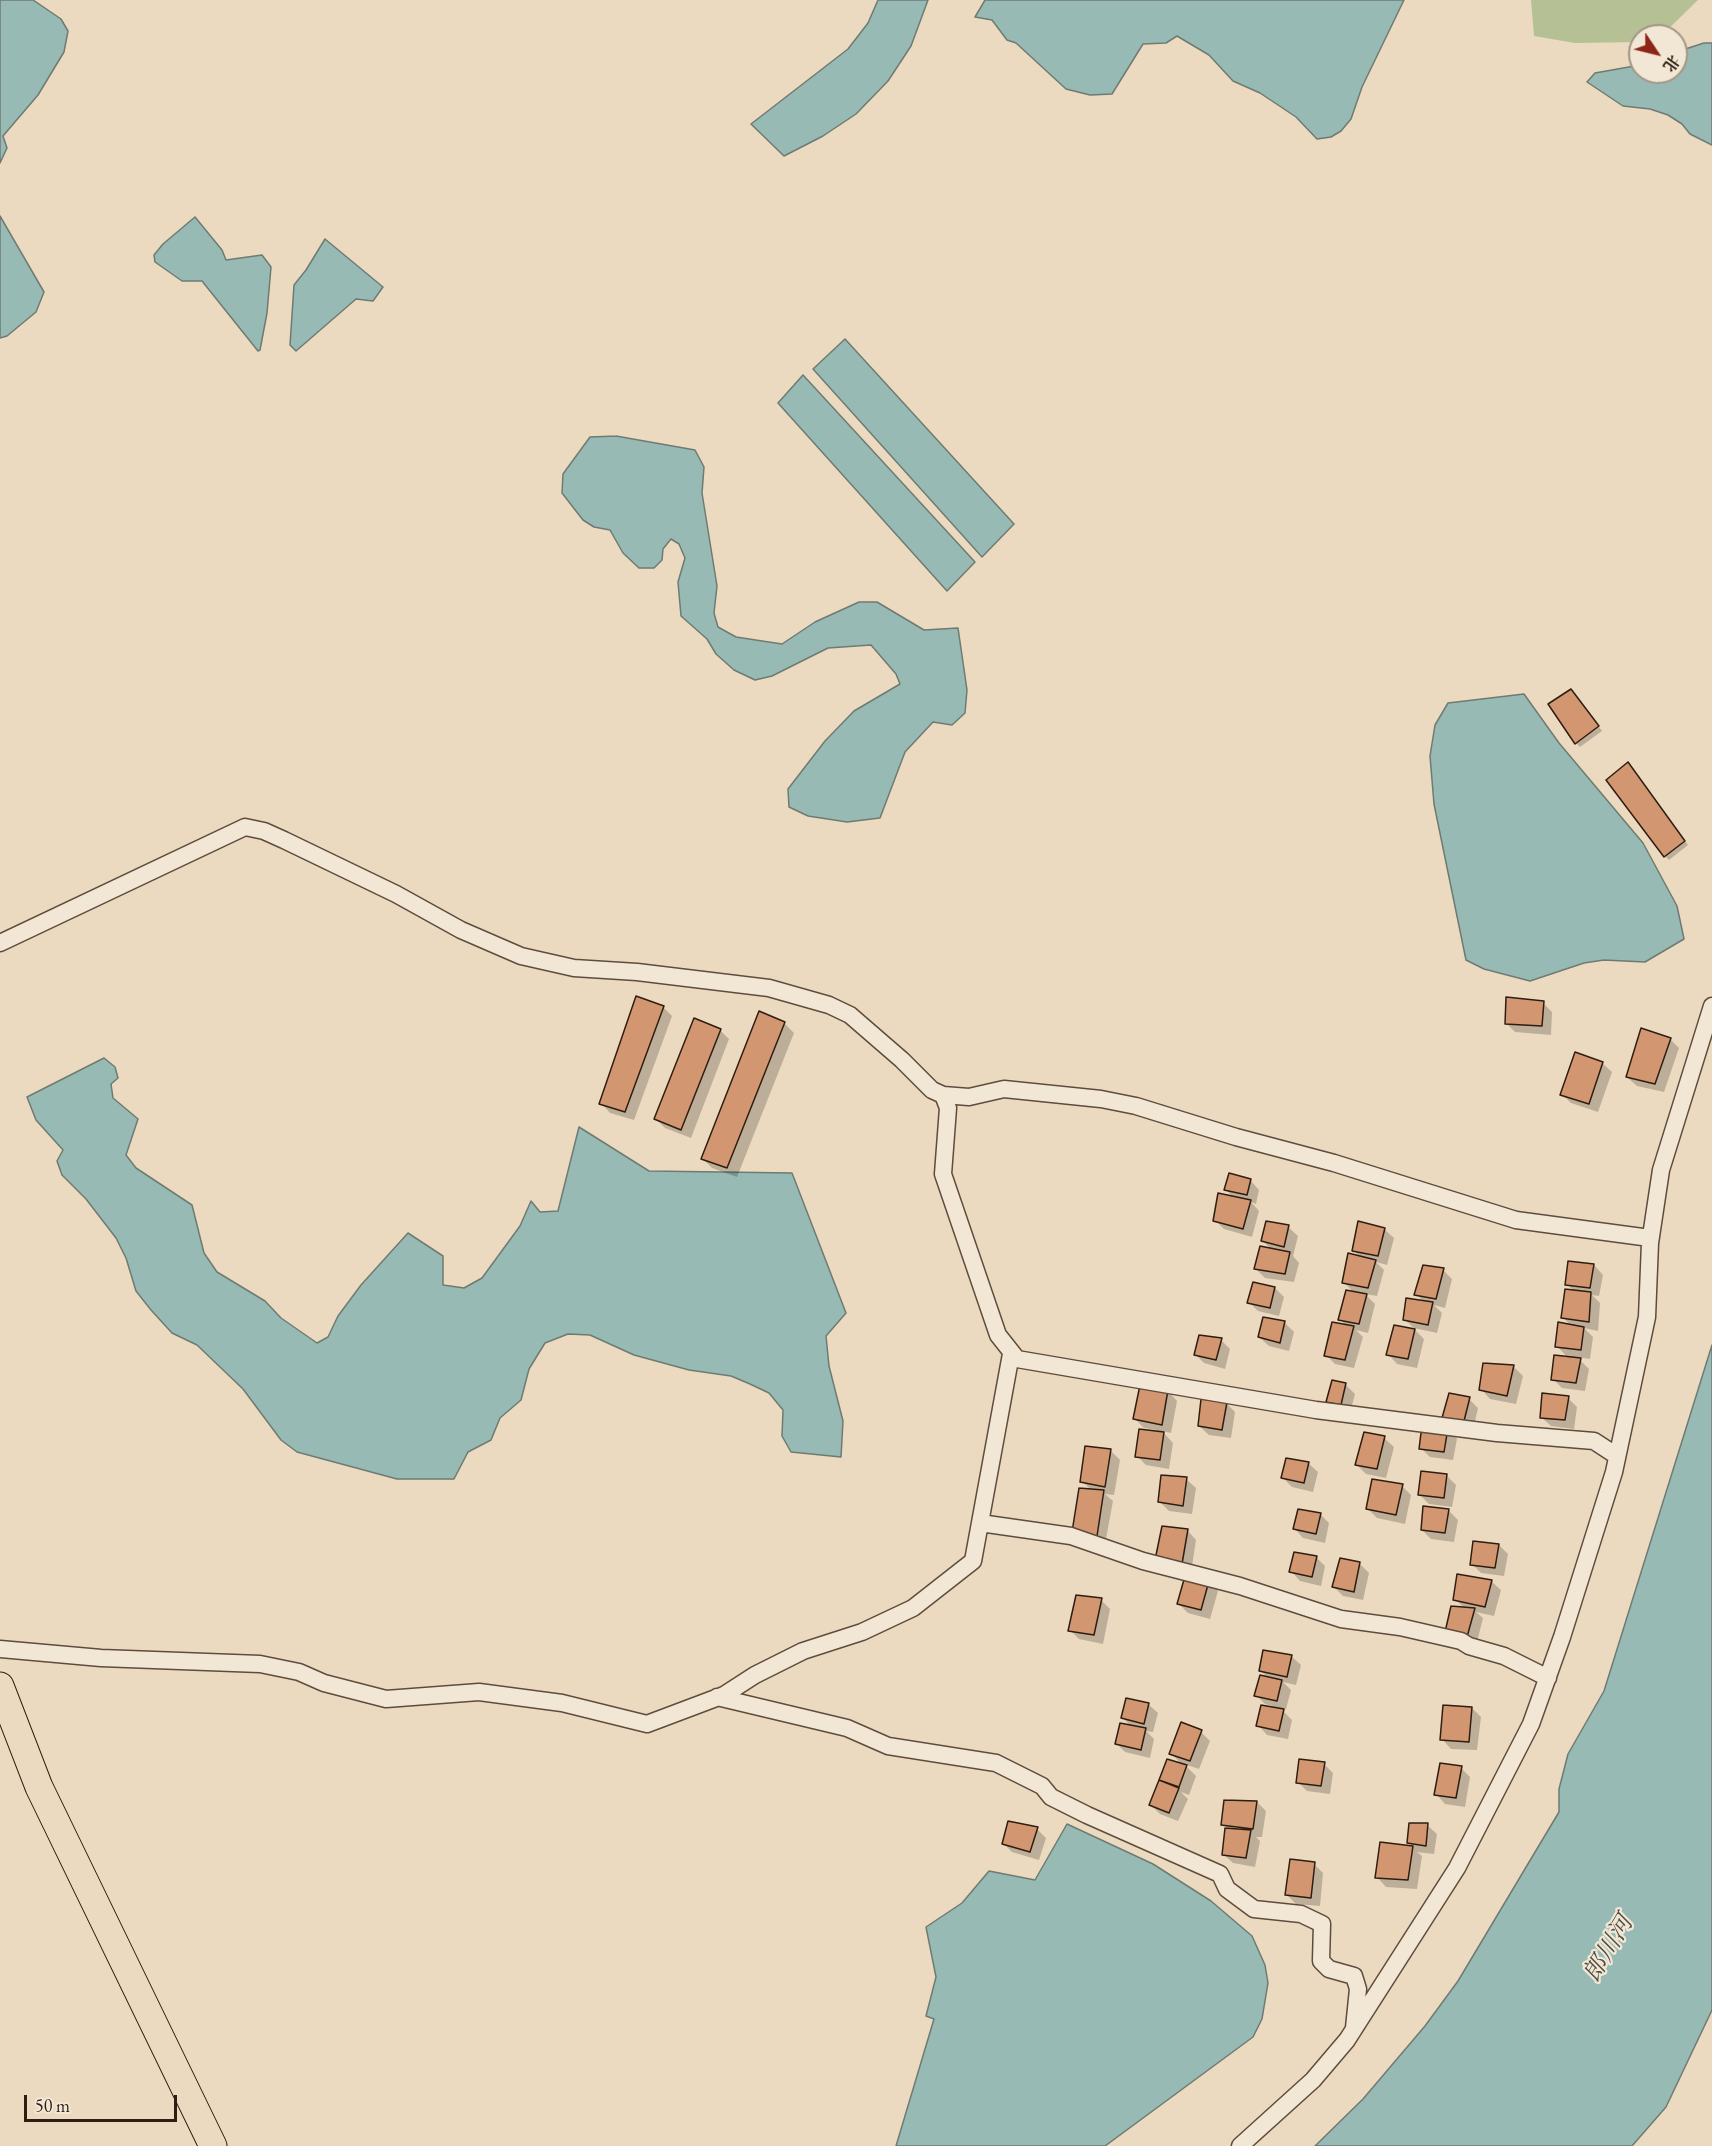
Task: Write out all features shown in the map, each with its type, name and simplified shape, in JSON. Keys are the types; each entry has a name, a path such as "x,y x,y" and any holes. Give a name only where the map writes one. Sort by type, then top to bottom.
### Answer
{"main road":[{"path":"0,1686 39,1787 213,2146"}],"street":[{"path":"0,943 245,827 274,836 396,894 461,930 521,956 574,968 637,972 769,988 829,1005 850,1015 903,1060 932,1090 943,1095 969,1098 1005,1089 1101,1099 1136,1106 1516,1220 1650,1238"},
{"path":"1240,2146 1313,2080 1354,2030 1457,1868 1531,1724 1548,1678 1617,1456 1647,1317 1650,1238 1661,1170 1712,1006"},
{"path":"943,1095 948,1108 943,1174 998,1335 1011,1354 1025,1362 1316,1410 1497,1433 1594,1441 1617,1456"},
{"path":"0,1649 101,1658 260,1664 299,1671 324,1683 386,1699 479,1692 562,1703 647,1724 717,1697 803,1651 862,1632 913,1608 973,1561 1011,1354"},
{"path":"980,1523 1071,1536 1143,1561 1240,1586 1341,1618 1461,1641 1469,1646 1504,1656 1548,1678"},
{"path":"717,1697 847,1728 888,1746 996,1763 1042,1786 1051,1797 1087,1815 1220,1874 1222,1884 1245,1904 1261,1911 1301,1914 1322,1924 1321,1961 1329,1969 1354,1976 1358,1989 1354,2030"}],"green space":[{"path":"1531,0 1698,0 1673,24 1628,24 1628,42 1575,43 1534,36"}],"water":[{"path":"0,0 33,0 61,19 68,31 64,52 38,95 3,136 7,148 0,163"},
{"path":"878,0 928,0 911,46 888,81 856,114 823,136 784,156 751,124 848,49 868,23"},
{"path":"985,0 1404,0 1362,87 1351,119 1341,131 1331,137 1317,139 1296,117 1260,93 1233,81 1209,55 1177,36 1166,43 1143,44 1112,94 1090,95 1066,89 1016,43 1007,40 992,20 975,17"},
{"path":"1712,43 1712,145 1690,134 1682,124 1668,115 1650,109 1623,106 1587,82 1595,73 1628,67 1628,84 1688,84 1688,48"},
{"path":"0,216 44,292 36,312 7,336 0,338"},
{"path":"195,217 222,250 226,260 262,255 271,267 267,313 258,351 202,281 182,281 155,262 154,255 163,244"},
{"path":"325,239 383,287 373,301 356,299 296,351 290,345 294,285"},
{"path":"845,339 1014,524 982,557 813,369"},
{"path":"803,375 975,562 947,591 778,403"},
{"path":"616,436 695,450 704,467 702,493 717,586 714,613 718,627 736,637 782,644 815,622 859,602 877,602 924,630 958,628 967,690 965,713 952,725 933,722 905,752 880,818 847,822 808,816 789,807 788,789 825,741 854,711 900,684 896,674 871,645 828,648 772,676 755,680 734,670 716,654 707,639 681,616 678,582 685,558 679,544 671,539 663,549 662,560 654,568 639,568 623,553 610,530 594,527 583,520 562,493 563,474 590,437"},
{"path":"1524,694 1559,743 1643,843 1677,906 1684,939 1645,962 1604,960 1584,963 1530,981 1484,969 1466,960 1434,804 1430,756 1435,725 1448,703"},
{"path":"104,1058 115,1067 118,1078 111,1084 113,1098 138,1119 126,1155 136,1168 192,1205 204,1253 217,1272 265,1301 281,1318 317,1343 328,1337 338,1316 361,1285 408,1233 443,1256 443,1285 464,1288 482,1278 520,1226 531,1201 540,1212 558,1211 579,1127 649,1171 792,1173 846,1313 826,1336 829,1366 843,1421 841,1457 791,1452 782,1436 783,1410 769,1393 750,1384 731,1376 689,1370 634,1355 590,1335 568,1334 545,1343 529,1369 521,1400 500,1418 491,1440 468,1452 454,1479 397,1479 297,1452 281,1440 243,1389 197,1345 172,1333 151,1310 136,1291 126,1258 116,1238 86,1199 62,1175 57,1161 63,1150 36,1120 27,1097"},
{"name":"郎川河","path":"1712,1345 1712,2010 1666,2107 1632,2146 1315,2146 1363,2099 1425,2026 1458,1981 1559,1812 1559,1789 1568,1754 1604,1691"},
{"path":"1067,1824 1153,1864 1211,1901 1252,1936 1265,1965 1268,1983 1262,2019 1253,2037 1105,2146 896,2146 934,2019 926,2016 936,1977 926,1927 962,1903 989,1871 1035,1880"}],"building":[{"path":"1571,689 1599,726 1575,744 1548,704"},
{"path":"1628,762 1685,841 1664,857 1606,780"},
{"path":"636,996 664,1006 625,1112 599,1104"},
{"path":"1506,997 1544,1001 1542,1026 1505,1024"},
{"path":"759,1011 785,1022 727,1168 701,1159"},
{"path":"694,1018 721,1029 681,1130 654,1119"},
{"path":"1641,1028 1671,1038 1655,1084 1626,1077"},
{"path":"1575,1052 1603,1062 1589,1104 1560,1095"},
{"path":"1229,1173 1251,1179 1247,1195 1224,1190"},
{"path":"1218,1193 1251,1200 1243,1229 1213,1221"},
{"path":"1266,1221 1289,1225 1284,1247 1261,1241"},
{"path":"1358,1221 1385,1228 1378,1256 1352,1251"},
{"path":"1260,1246 1290,1252 1285,1274 1254,1269"},
{"path":"1348,1253 1376,1260 1368,1288 1342,1283"},
{"path":"1568,1261 1594,1264 1590,1288 1565,1285"},
{"path":"1423,1265 1444,1268 1436,1299 1414,1295"},
{"path":"1253,1282 1275,1287 1270,1308 1247,1303"},
{"path":"1565,1289 1591,1292 1589,1322 1561,1318"},
{"path":"1346,1290 1367,1294 1359,1324 1338,1320"},
{"path":"1406,1298 1433,1302 1428,1325 1403,1320"},
{"path":"1263,1317 1285,1321 1280,1343 1258,1337"},
{"path":"1332,1322 1354,1326 1345,1360 1324,1356"},
{"path":"1558,1322 1584,1327 1581,1350 1555,1347"},
{"path":"1394,1325 1415,1329 1408,1359 1386,1355"},
{"path":"1199,1335 1222,1338 1216,1360 1194,1355"},
{"path":"1554,1355 1581,1358 1576,1383 1551,1380"},
{"path":"1483,1363 1514,1365 1507,1396 1479,1390"},
{"path":"1332,1380 1346,1383 1341,1405 1326,1402"},
{"path":"1140,1385 1168,1390 1162,1425 1133,1419"},
{"path":"1449,1393 1470,1397 1464,1421 1442,1418"},
{"path":"1542,1393 1569,1396 1565,1420 1540,1418"},
{"path":"1201,1399 1227,1402 1222,1430 1198,1426"},
{"path":"1422,1425 1448,1428 1444,1452 1419,1449"},
{"path":"1139,1429 1164,1432 1160,1460 1135,1457"},
{"path":"1364,1432 1385,1436 1377,1469 1355,1465"},
{"path":"1085,1446 1111,1449 1105,1487 1080,1482"},
{"path":"1286,1458 1309,1462 1304,1483 1281,1478"},
{"path":"1421,1471 1447,1474 1444,1498 1418,1495"},
{"path":"1161,1475 1187,1477 1183,1506 1158,1502"},
{"path":"1372,1479 1403,1484 1396,1515 1366,1509"},
{"path":"1079,1488 1104,1490 1097,1536 1072,1532"},
{"path":"1423,1506 1449,1509 1445,1533 1421,1530"},
{"path":"1298,1509 1321,1513 1316,1534 1293,1529"},
{"path":"1162,1526 1188,1529 1182,1564 1155,1560"},
{"path":"1473,1541 1499,1544 1495,1568 1470,1565"},
{"path":"1294,1552 1317,1556 1312,1577 1289,1572"},
{"path":"1340,1558 1360,1562 1354,1592 1332,1587"},
{"path":"1457,1574 1492,1580 1485,1607 1453,1600"},
{"path":"1185,1576 1209,1581 1201,1610 1177,1604"},
{"path":"1076,1595 1102,1598 1094,1635 1068,1631"},
{"path":"1451,1606 1475,1608 1467,1637 1445,1632"},
{"path":"1263,1650 1292,1655 1287,1677 1259,1671"},
{"path":"1260,1675 1282,1680 1277,1701 1254,1696"},
{"path":"1126,1698 1149,1703 1144,1724 1121,1718"},
{"path":"1261,1705 1284,1709 1279,1731 1256,1726"},
{"path":"1443,1705 1472,1707 1469,1742 1440,1740"},
{"path":"1181,1722 1202,1730 1190,1761 1169,1754"},
{"path":"1120,1723 1146,1728 1141,1750 1115,1744"},
{"path":"1167,1759 1187,1765 1179,1787 1159,1780"},
{"path":"1299,1759 1325,1762 1321,1786 1296,1783"},
{"path":"1440,1763 1462,1766 1456,1798 1434,1795"},
{"path":"1159,1780 1179,1788 1169,1813 1149,1805"},
{"path":"1224,1800 1257,1801 1253,1829 1221,1825"},
{"path":"1008,1821 1038,1827 1030,1852 1002,1844"},
{"path":"1409,1823 1428,1823 1426,1846 1407,1843"},
{"path":"1225,1828 1251,1830 1246,1858 1222,1855"},
{"path":"1380,1842 1413,1846 1408,1880 1375,1878"},
{"path":"1290,1859 1315,1862 1311,1898 1285,1895"}]}
